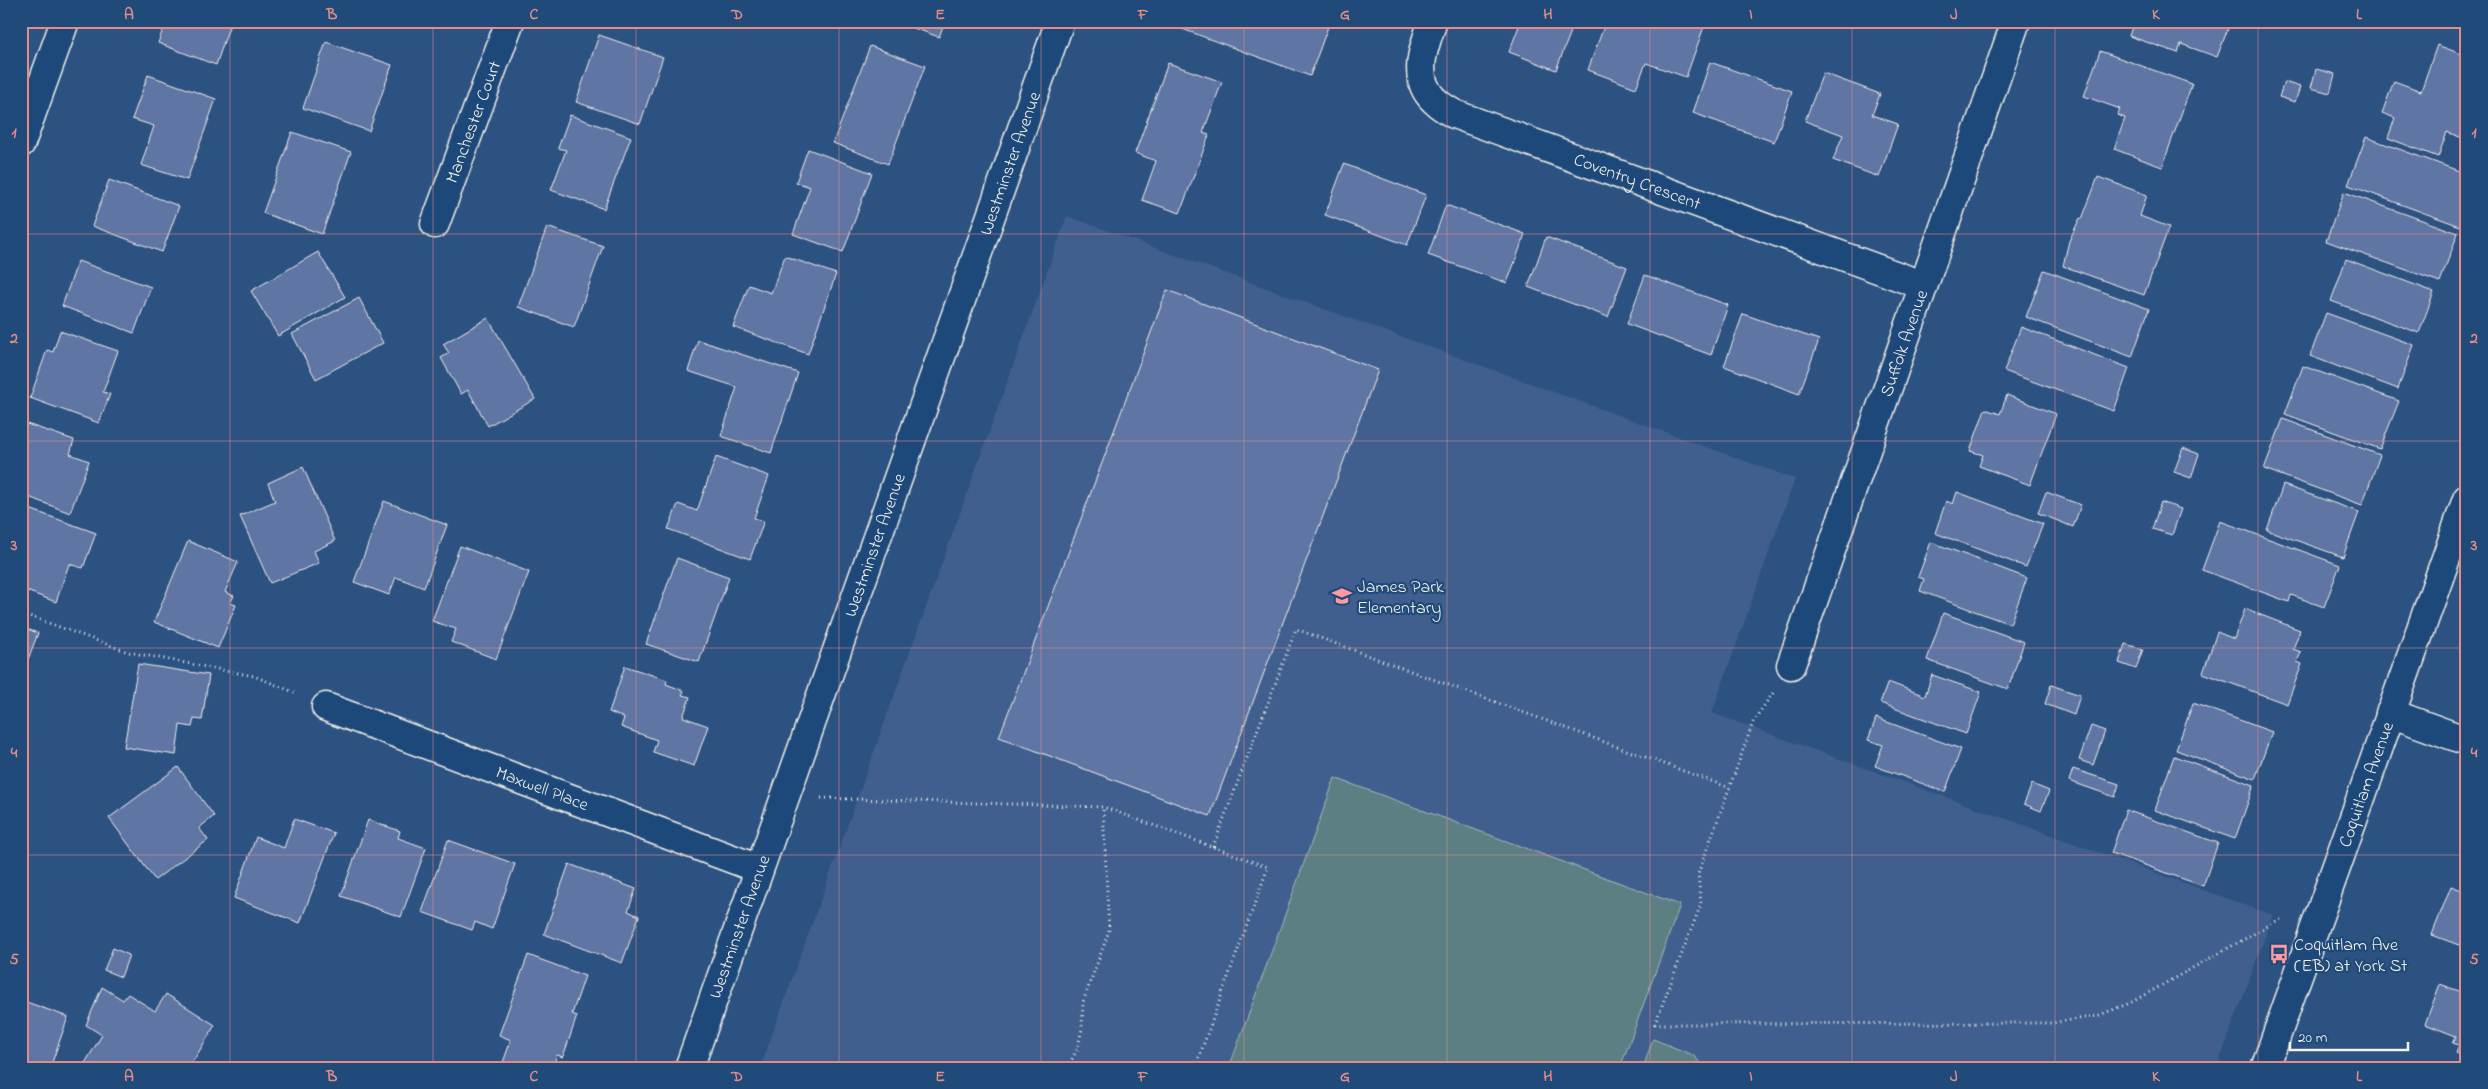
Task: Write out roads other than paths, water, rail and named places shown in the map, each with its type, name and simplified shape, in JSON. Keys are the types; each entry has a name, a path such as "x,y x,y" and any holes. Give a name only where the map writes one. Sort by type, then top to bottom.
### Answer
{"street":[{"path":"21,143 65,21"},
{"name":"Manchester Court","path":"435,224 510,21"},
{"name":"Westminster Avenue","path":"689,1068 1060,21"},
{"name":"Coventry Crescent","path":"1433,21 1420,58 1424,82 1433,99 1454,114 1922,285"},
{"name":"Suffolk Avenue","path":"1791,665 1922,285 2016,21"},
{"name":"Coquitlam Avenue","path":"2266,1068 2467,499"},
{"name":"Maxwell Place","path":"326,707 759,868"},
{"path":"2390,713 2467,741"}],"place":[{"name":"James Park Elementary","path":"1342,596"},
{"name":"Coquitlam Ave (EB) at York St","path":"2279,954"}]}
